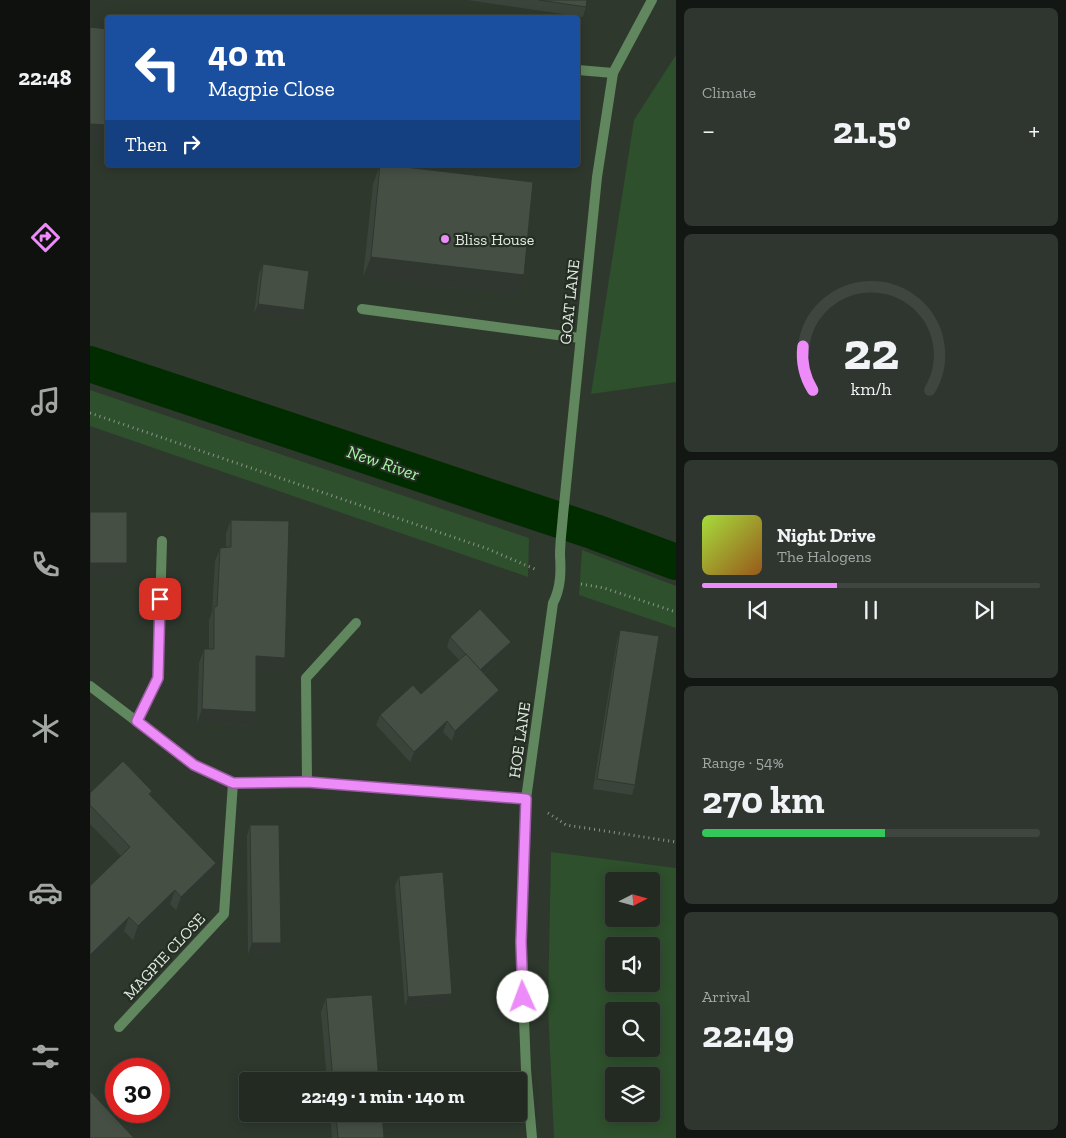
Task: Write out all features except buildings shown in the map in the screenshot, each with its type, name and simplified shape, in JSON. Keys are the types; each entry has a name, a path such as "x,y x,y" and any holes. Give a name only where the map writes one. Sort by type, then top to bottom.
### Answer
{"street":[{"name":"GOAT LANE","path":"552,616 561,571 560,555 565,500 597,177 613,73 652,0"},
{"path":"580,70 613,73"},
{"path":"362,309 580,338"},
{"path":"137,721 158,678 162,540"},
{"name":"HOE LANE","path":"532,1138 526,1070 521,942 526,799 552,616"},
{"path":"307,782 306,678 356,623"},
{"path":"90,686 194,765 233,783 307,782 526,799"},
{"name":"MAGPIE CLOSE","path":"119,1027 224,914 233,783"}],"path":[{"path":"90,413 488,549 528,567"},
{"path":"578,583 604,588 676,612"},
{"path":"526,799 566,825 676,842"}],"green space":[{"path":"676,55 676,382 591,394 634,120"},
{"path":"90,390 529,538 528,577 90,426"},
{"path":"582,550 676,586 676,628 579,595"},
{"path":"551,852 676,868 676,1138 554,1138 548,1007"}],"waterway":[{"name":"New River","path":"90,364 595,532 676,562"}],"place":[{"name":"Bliss House","path":"445,239"}],"route":[{"path":"160,599 158,678 137,721 194,765 233,783 307,782 526,799 521,942 523,997"}]}
